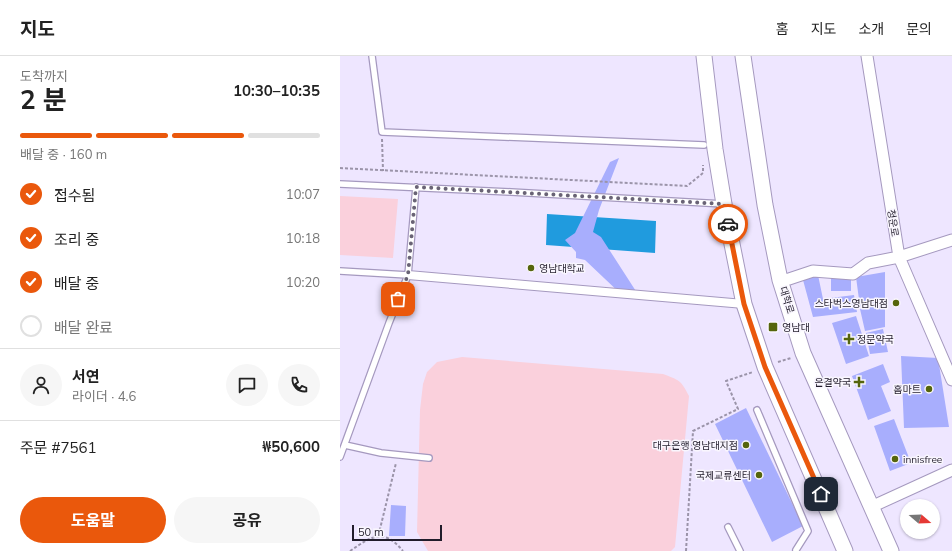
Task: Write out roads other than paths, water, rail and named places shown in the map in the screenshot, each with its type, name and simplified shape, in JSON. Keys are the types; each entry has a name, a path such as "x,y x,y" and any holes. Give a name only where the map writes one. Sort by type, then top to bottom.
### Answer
{"main road":[{"path":"704,56 715,149 724,204 744,304 765,367 845,551"},
{"name":"대학로","path":"743,56 764,205 780,280 803,353 891,551"}],"street":[{"name":"청운로","path":"867,56 899,257 943,356 952,380"},
{"path":"780,280 789,279 813,271 853,274 868,263 899,257 952,240"},
{"path":"408,275 744,304"},
{"path":"871,507 952,470"}],"lane":[{"path":"372,56 382,132 704,145"},
{"path":"340,184 724,204"},
{"path":"340,457 408,275 416,187"},
{"path":"340,271 408,275"},
{"path":"758,410 808,530 795,551"},
{"path":"345,444 381,453 429,458"},
{"path":"728,527 740,551"}],"water":[{"path":"547,214 656,221 655,253 546,245"}],"place":[{"name":"영남대학교","path":"531,268"},
{"name":"스타벅스영남대점","path":"896,303"},
{"name":"영남대","path":"773,327"},
{"name":"정문약국","path":"849,339"},
{"name":"은결약국","path":"859,382"},
{"name":"홈마트","path":"929,389"},
{"name":"대구은행 영남대지점","path":"746,445"},
{"name":"innisfree","path":"895,459"},
{"name":"국제교류센터","path":"759,475"}]}
